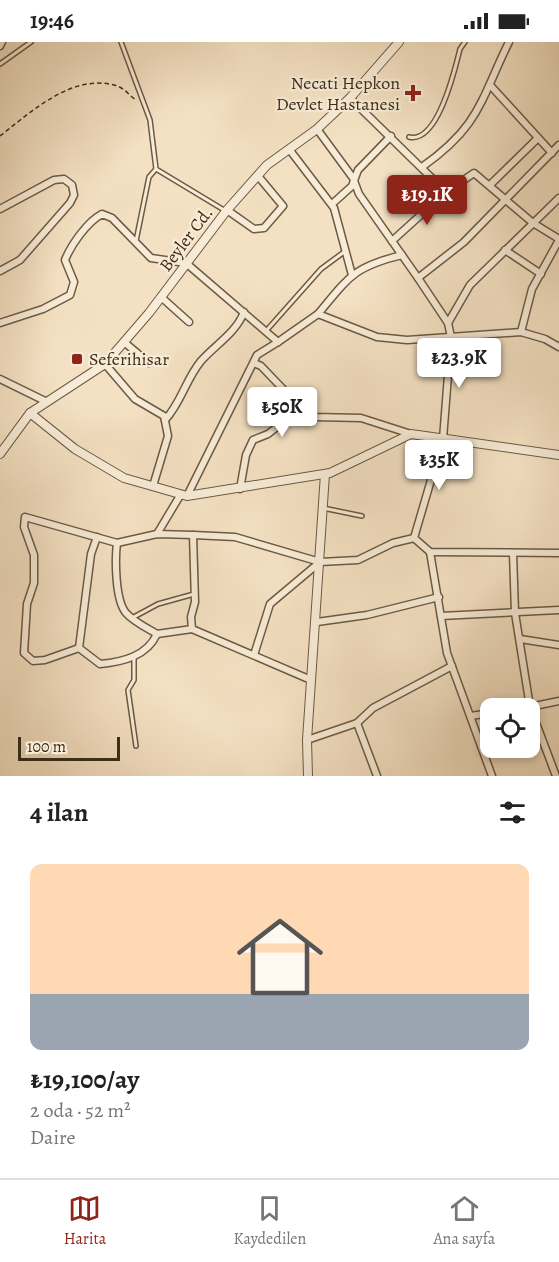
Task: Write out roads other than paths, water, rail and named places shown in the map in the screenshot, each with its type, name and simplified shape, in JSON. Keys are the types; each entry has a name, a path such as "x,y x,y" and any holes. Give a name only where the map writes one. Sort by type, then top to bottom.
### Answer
{"street":[{"name":"Beyler Cd.","path":"0,454 30,413 45,401 105,364 161,297 227,210 258,176 289,149 317,129 350,98 399,42"},
{"path":"422,167 456,142 466,130 478,112 509,42"},
{"path":"490,85 552,153"},
{"path":"350,98 446,192"},
{"path":"317,129 353,178 358,194 448,323 451,337 443,439 414,538"},
{"path":"332,204 352,186 353,178 391,136"},
{"path":"490,185 538,138"},
{"path":"418,278 464,242 559,146"},
{"path":"289,149 332,204 352,275"},
{"path":"392,241 446,192 474,173 534,223 559,239 532,290 521,332"},
{"path":"227,210 254,229 264,228 283,206 258,176"},
{"path":"0,209 54,180 64,179 72,185 74,195 70,203 20,260 0,271"},
{"path":"448,323 470,285 559,198"},
{"path":"0,324 43,309 70,295 74,282 65,260 68,251 96,218 106,215 151,258 186,263 278,342"},
{"path":"505,250 541,274"},
{"path":"157,534 184,495 257,355 318,314 352,275 368,264 402,255"},
{"path":"550,256 559,259"},
{"path":"161,297 189,322"},
{"path":"165,420 178,403 201,362 229,334 244,312"},
{"path":"318,314 377,337 406,340 521,332 545,339 559,347"},
{"path":"124,342 149,363"},
{"path":"254,363 261,366 283,389 289,406 296,412 314,417 361,418 411,434 559,455"},
{"path":"105,364 135,399 164,416 168,436 153,486"},
{"path":"0,379 45,401"},
{"path":"240,489 246,455 253,440 268,434 296,412"},
{"path":"30,413 75,449 124,478 184,495 240,489 325,474 411,434"},
{"path":"308,776 307,740 317,622 325,474"},
{"path":"79,648 45,660 33,661 24,653 27,604 34,584 34,555 24,527 25,517 117,543 157,534 235,537 320,562 358,560 393,543 414,538"},
{"path":"192,629 193,536"},
{"path":"79,648 91,554 97,537"},
{"path":"414,538 430,552 452,666 492,776"},
{"path":"117,543 115,560 121,607 132,618 157,634 192,629 311,680"},
{"path":"430,552 559,553"},
{"path":"513,553 516,613 529,698"},
{"path":"254,655 270,604 320,562"},
{"path":"317,622 367,615 439,597"},
{"path":"441,616 559,609"},
{"path":"79,648 100,664 134,657 149,648 157,634"},
{"path":"520,639 559,645"},
{"path":"307,740 357,723 373,708 452,666"},
{"path":"540,705 559,701"},
{"path":"471,716 480,715"},
{"path":"357,723 377,776"},
{"path":"540,734 556,776"}],"lane":[{"path":"0,64 31,42"},
{"path":"121,42 127,64 145,105 156,169"},
{"path":"410,137 420,137 426,132 442,110 460,49 465,42"},
{"path":"156,169 227,210"},
{"path":"136,244 149,177 156,169"},
{"path":"266,331 321,268 345,250"},
{"path":"323,508 362,516"},
{"path":"132,618 158,604 194,594"},
{"path":"134,657 135,670 128,696 136,746"}],"place":[{"name":"Necati Hepkon Devlet Hastanesi","path":"413,93"},
{"name":"Seferihisar","path":"77,359"}]}
